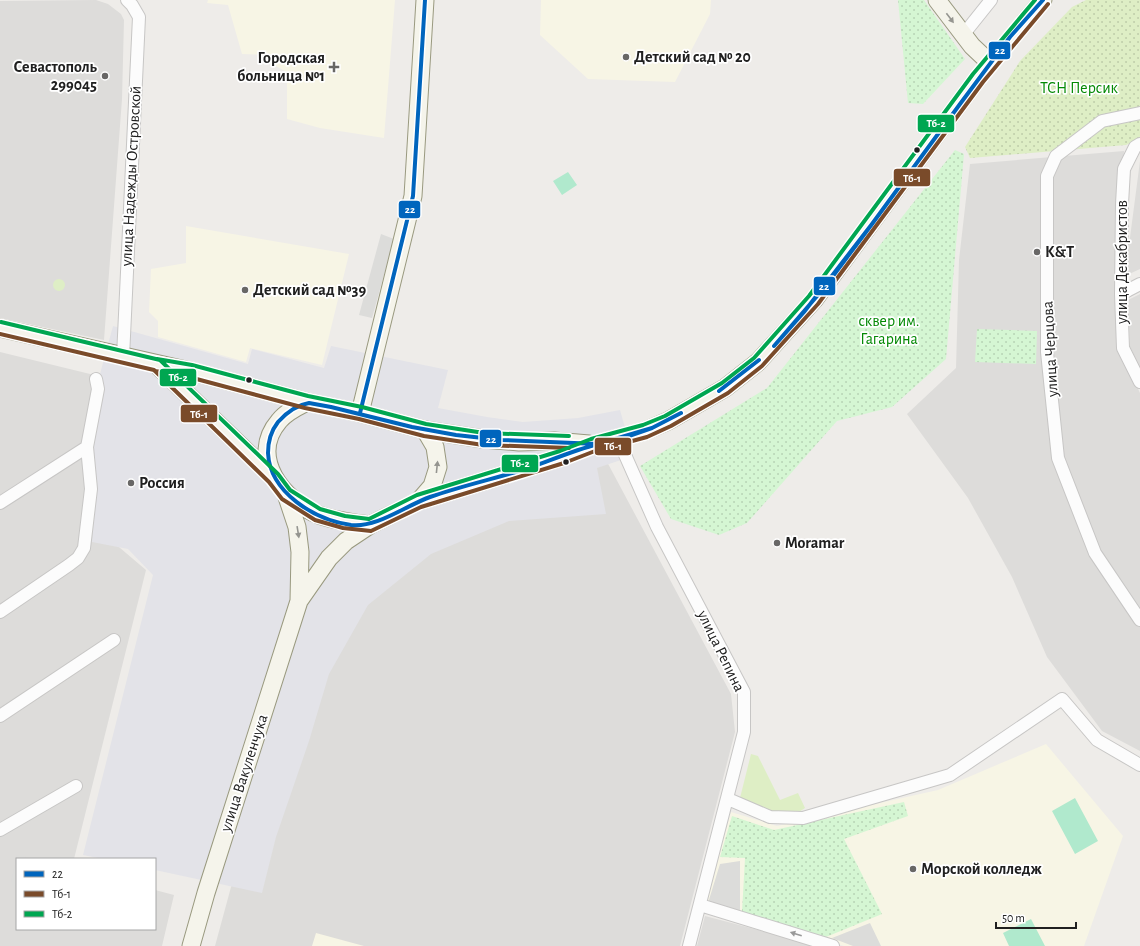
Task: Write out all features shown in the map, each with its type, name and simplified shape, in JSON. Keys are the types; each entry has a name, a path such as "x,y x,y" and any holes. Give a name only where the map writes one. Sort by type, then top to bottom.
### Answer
{"main road":[{"path":"360,413 413,196 425,0"},
{"path":"937,0 963,35 990,63"},
{"path":"419,501 555,459 593,444 618,439 645,431 668,421 725,388 758,362 814,300 990,63 1043,0"},
{"path":"0,328 157,365 190,371 307,402 360,413 425,430 484,439 519,442 554,441 593,444"},
{"path":"157,365 274,478 286,494 318,515 344,522 370,525"},
{"path":"274,478 268,464 267,453 273,430 279,420 289,412 307,402"},
{"path":"419,501 432,486 438,466 435,447 425,430"},
{"name":"улица Вакуленчука","path":"191,946 208,886 299,601 299,539 297,527 286,494"},
{"name":"улица Вакуленчука","path":"299,601 329,558 346,541 370,525 419,501"}],"street":[{"name":"улица Надежды Островской","path":"123,357 139,17 132,5 127,0"},
{"path":"963,35 991,0"},
{"name":"улица Черцова","path":"1140,113 1102,121 1056,156 1047,176 1047,352 1058,458 1095,553 1140,620"},
{"name":"улица Декабристов","path":"1140,144 1135,146 1124,169 1121,294 1123,348 1140,382"},
{"path":"1121,294 1140,284"},
{"path":"0,612 69,565 78,558 84,548 91,489 87,447 98,389 96,379"},
{"name":"улица Репина","path":"618,439 657,527 744,692 744,732 690,946"},
{"path":"0,503 87,447"},
{"path":"0,716 114,640"},
{"path":"728,799 770,817 803,818 950,775 1062,699 1098,740 1140,765"},
{"path":"0,830 76,786"},
{"path":"700,905 833,946"}],"shaded area":[{"path":"96,0 108,4 121,14 124,20 122,99 104,340 0,318 0,1"},
{"name":"Городская больница №1","path":"208,0 395,0 384,138 320,128 287,119 287,72 270,63 270,55 242,54 228,5 207,3"},
{"name":"Детский сад № 20","path":"541,0 711,0 710,14 675,82 588,79 540,35"},
{"path":"1124,151 1115,282 1118,347 1140,393 1140,751 1102,731 1047,657 1012,577 968,498 907,414 956,368 959,260 970,164"},
{"path":"1140,161 1140,269 1125,276"},
{"name":"Детский сад №39","path":"186,226 349,254 322,365 250,348 246,362 158,337 158,321 149,312 151,269 186,263"},
{"path":"381,234 394,239 372,318 359,315"},
{"path":"1140,294 1140,368 1130,347 1128,300"},
{"path":"113,326 248,364 252,349 324,368 331,346 448,370 438,408 487,417 523,422 578,418 620,410 633,456 597,468 606,514 509,521 431,554 368,605 329,674 309,741 276,837 262,893 156,870 156,858 98,858 83,855 153,575 128,549 92,542 96,475 93,455 81,444"},
{"path":"0,352 131,384 106,536 146,570 74,858 16,858 16,930 156,930 156,890 174,895 162,946 0,946"},
{"path":"606,460 731,694 735,732 680,946 215,946 300,633 317,591"},
{"name":"Морской колледж","path":"1046,744 1123,836 1084,946 844,946 705,903 731,812 777,826 938,790"},
{"path":"17,855 30,858 16,858"},
{"path":"16,860 16,894 11,882"},
{"path":"740,861 740,912 708,903 720,864"},
{"path":"705,916 820,946 697,946"},
{"path":"870,923 881,946 853,946 832,938"},
{"path":"316,933 364,946 312,946"}],"green space":[{"path":"898,0 924,0 965,59 923,104 908,103"},
{"name":"ТСН Персик","path":"1086,0 1140,0 1140,138 1126,145 970,158 965,147 1020,61 1072,7"},
{"name":"сквер им. Гагарина","path":"955,150 964,154 946,359 892,407 837,421 747,523 719,535 671,519 640,466 767,388"},
{"path":"568,172 577,185 562,195 553,181"},
{"path":"57,279 61,279 65,285 61,291 57,291 53,287 53,283"},
{"path":"977,329 1037,331 1036,364 975,362"},
{"path":"751,754 758,756 780,800 798,793 805,808 799,812 770,811 740,798"},
{"path":"1075,798 1098,841 1075,854 1052,811"},
{"path":"904,802 908,816 844,839 882,914 826,937 742,912 745,858 720,857 732,816 774,830"},
{"path":"1031,919 1045,946 1009,946 1003,933"}],"transit line":[{"name":"22","path":"360,413 413,196 425,0"},
{"name":"Тб-2","path":"1,322 160,360 278,474 290,490 320,509 345,516 369,519 417,495 560,451 591,439 643,425 665,416 722,383 754,358 809,296 973,74 1035,0"},
{"name":"22","path":"960,104 1010,37 1043,0"},
{"name":"Тб-1","path":"0,334 154,370 269,482 282,499 315,520 343,528 371,531 421,507 564,463 595,451 647,437 671,426 728,393 762,366 818,304 983,82 1048,4"},
{"name":"22","path":"872,224 960,104"},
{"name":"22","path":"872,224 960,104"},
{"name":"22","path":"774,346 804,312 872,224"},
{"name":"22","path":"774,346 824,288 872,224"},
{"name":"Тб-2","path":"157,359 192,365 308,396 362,407 426,424 484,433 569,436"},
{"name":"22","path":"719,391 759,360"},
{"name":"22","path":"719,391 759,360"},
{"name":"Тб-1","path":"155,371 189,377 305,408 359,419 424,436 483,445 569,448"},
{"name":"22","path":"309,403 412,427 456,435 501,440 598,444 532,467 430,497 381,520 361,525 351,525 337,522 309,511 286,492 277,480 271,467 268,453 269,444 270,436 276,425 292,410 309,403"},
{"name":"22","path":"652,428 681,413"},
{"name":"22","path":"652,428 681,413"},
{"name":"22","path":"598,444 652,428"},
{"name":"22","path":"598,444 623,438 652,428"}],"place":[{"name":"Детский сад № 20","path":"626,57"},
{"name":"Городская больница №1","path":"334,67"},
{"name":"Севастополь 299045","path":"105,76"},
{"name":"К&Т","path":"1037,252"},
{"name":"Детский сад №39","path":"245,290"},
{"name":"Россия","path":"131,483"},
{"name":"Moramar","path":"777,543"},
{"name":"Морской колледж","path":"913,869"}]}
